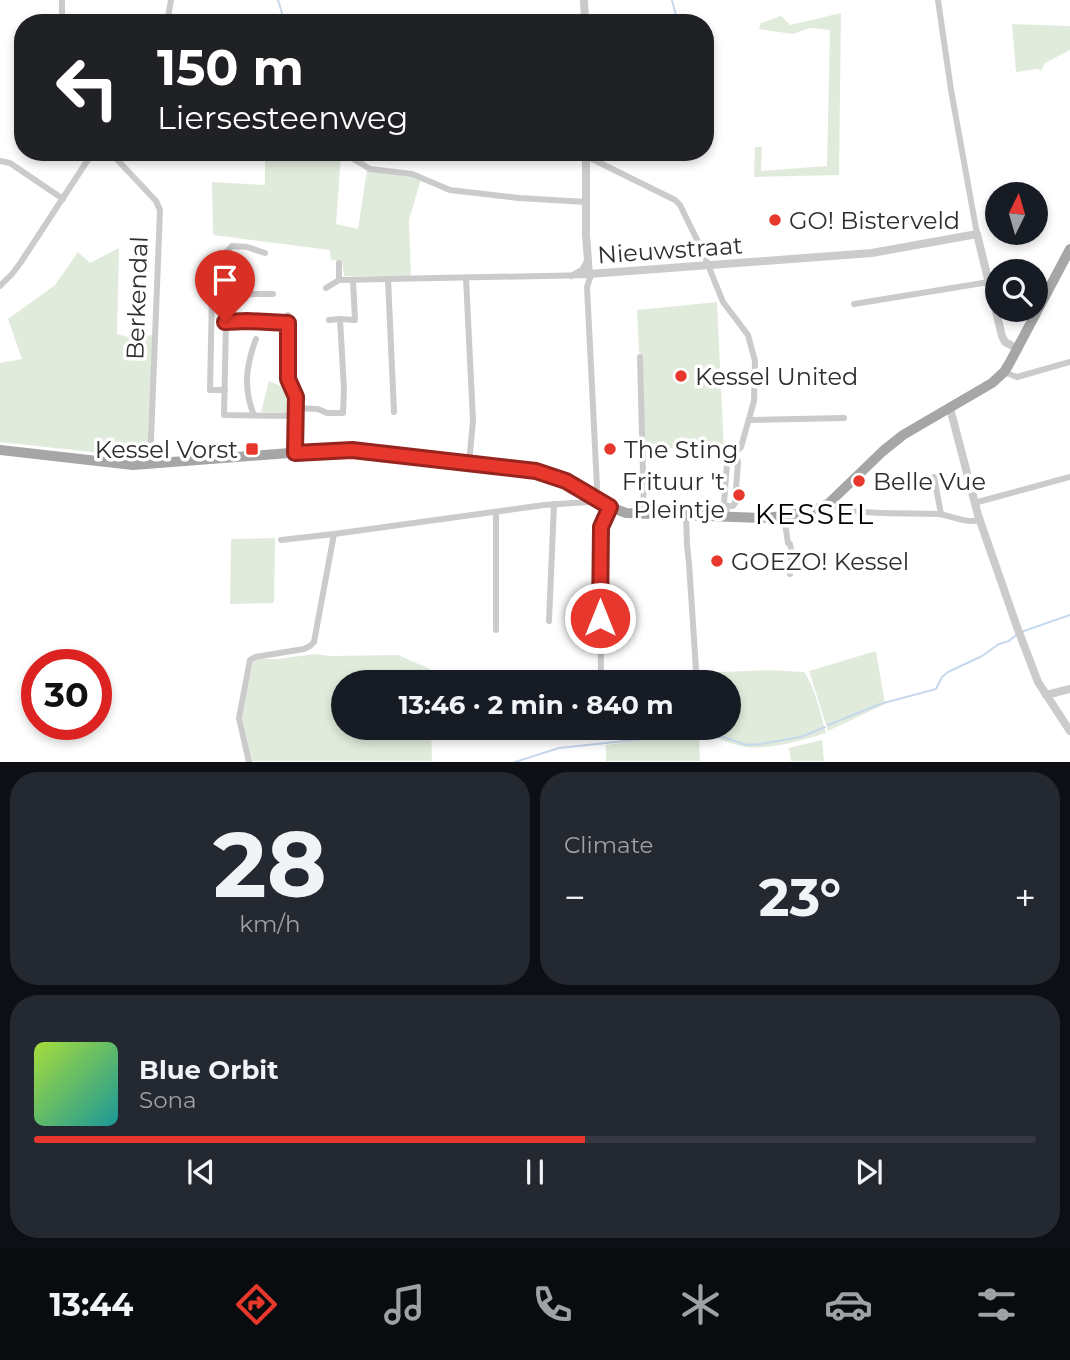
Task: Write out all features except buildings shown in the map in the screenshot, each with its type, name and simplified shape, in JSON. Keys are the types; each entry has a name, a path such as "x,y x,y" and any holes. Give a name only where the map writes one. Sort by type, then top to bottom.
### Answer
{"main road":[{"path":"0,450 133,465 352,450 536,471 566,481 610,507 626,513 687,515 726,511 762,518 784,516 820,508 829,503 898,439 992,383 1004,372 1070,249"}],"street":[{"path":"938,0 951,90 985,266"},
{"path":"0,161 10,163 64,199"},
{"path":"0,286 12,274 87,161"},
{"name":"Berkendal","path":"118,161 156,201 160,210 150,465"},
{"path":"357,161 370,169 412,174 450,190 586,202"},
{"path":"281,540 555,504 589,502 595,497 597,487 587,287 591,275 588,273 587,261 586,161"},
{"path":"596,161 675,200 680,205 723,302 747,334 755,361 755,395 741,447 730,459 727,464 724,503 726,511 735,503 738,462 734,455"},
{"name":"Nieuwstraat","path":"353,280 591,275 872,253 977,234"},
{"path":"265,253 247,247 232,246 225,253 227,277 224,415 295,412 318,408 327,413 344,413 340,319"},
{"path":"570,276 579,272 587,261"},
{"path":"339,263 339,280"},
{"path":"466,278 473,421 469,463"},
{"path":"388,279 394,412"},
{"path":"326,288 339,280 353,280 355,320 329,320"},
{"path":"855,304 985,283"},
{"path":"225,390 210,390 212,294 273,294"},
{"path":"225,322 288,319 288,379 296,397 295,453"},
{"path":"999,322 1005,342 1017,349"},
{"path":"254,415 249,404 246,377 256,339"},
{"path":"640,357 644,514"},
{"path":"1004,372 1017,377 1070,362"},
{"path":"950,408 979,520 1017,627 1038,682 1070,731"},
{"path":"749,419 844,418"},
{"path":"933,477 941,514"},
{"path":"974,503 1070,477"},
{"path":"829,503 836,508 875,513 941,514 970,522 979,520"},
{"path":"549,621 555,504"},
{"path":"601,670 601,527 610,507"},
{"path":"496,512 496,630"},
{"path":"687,515 696,670"},
{"path":"784,516 792,554 790,575"},
{"path":"249,761 239,718 250,660 304,649 314,642 334,534"},
{"path":"1046,695 1070,690"}],"green space":[{"path":"841,13 839,175 754,177 755,147 762,147 761,171 827,166 830,30 810,28 793,34 759,29 761,23 781,16 790,25"},
{"path":"1012,24 1070,26 1070,50 1045,63 1041,71 1037,69 1016,72"},
{"path":"265,161 340,161 336,224 358,229 367,170 421,179 409,220 411,276 344,276 342,261 331,260 330,250 213,235 212,182 265,185"},
{"path":"119,248 117,334 131,338 153,335 148,460 0,442 0,363 22,359 8,319 55,285 78,252 90,263"},
{"name":"Kessel United","path":"717,302 724,451 657,448 657,452 644,452 637,310"},
{"path":"269,381 290,390 293,402 291,413 261,412"},
{"path":"275,538 274,603 230,604 231,539"},
{"path":"876,651 885,704 828,731 809,671"},
{"path":"316,654 398,655 430,669 331,670 331,740 431,740 432,761 252,761 242,717 253,662 257,659"},
{"path":"741,671 804,672 814,693 826,733 786,744 756,748 723,740 741,740"},
{"path":"641,740 699,740 700,761 606,761 606,745"},
{"path":"822,740 824,761 791,761 789,748"}],"waterway":[{"path":"278,0 282,14"},
{"path":"672,0 676,14"},
{"path":"1021,632 1070,615"},
{"path":"828,725 880,704 936,689 948,672 982,656 1016,635"},
{"path":"515,762 559,748 663,737 703,735 723,737 747,745 761,744 801,737 825,727"}],"place":[{"name":"GO! Bisterveld","path":"775,220"},
{"name":"Kessel United","path":"681,376"},
{"name":"Kessel Vorst","path":"252,449"},
{"name":"The Sting","path":"610,449"},
{"name":"Belle Vue","path":"859,481"},
{"name":"Frituur 't Pleintje","path":"739,495"},
{"name":"GOEZO! Kessel","path":"717,561"}],"district":[{"name":"KESSEL","path":"815,514"}],"route":[{"path":"225,322 288,323 288,379 296,397 295,453 352,450 536,471 566,481 610,507 601,527 600,618"}]}
